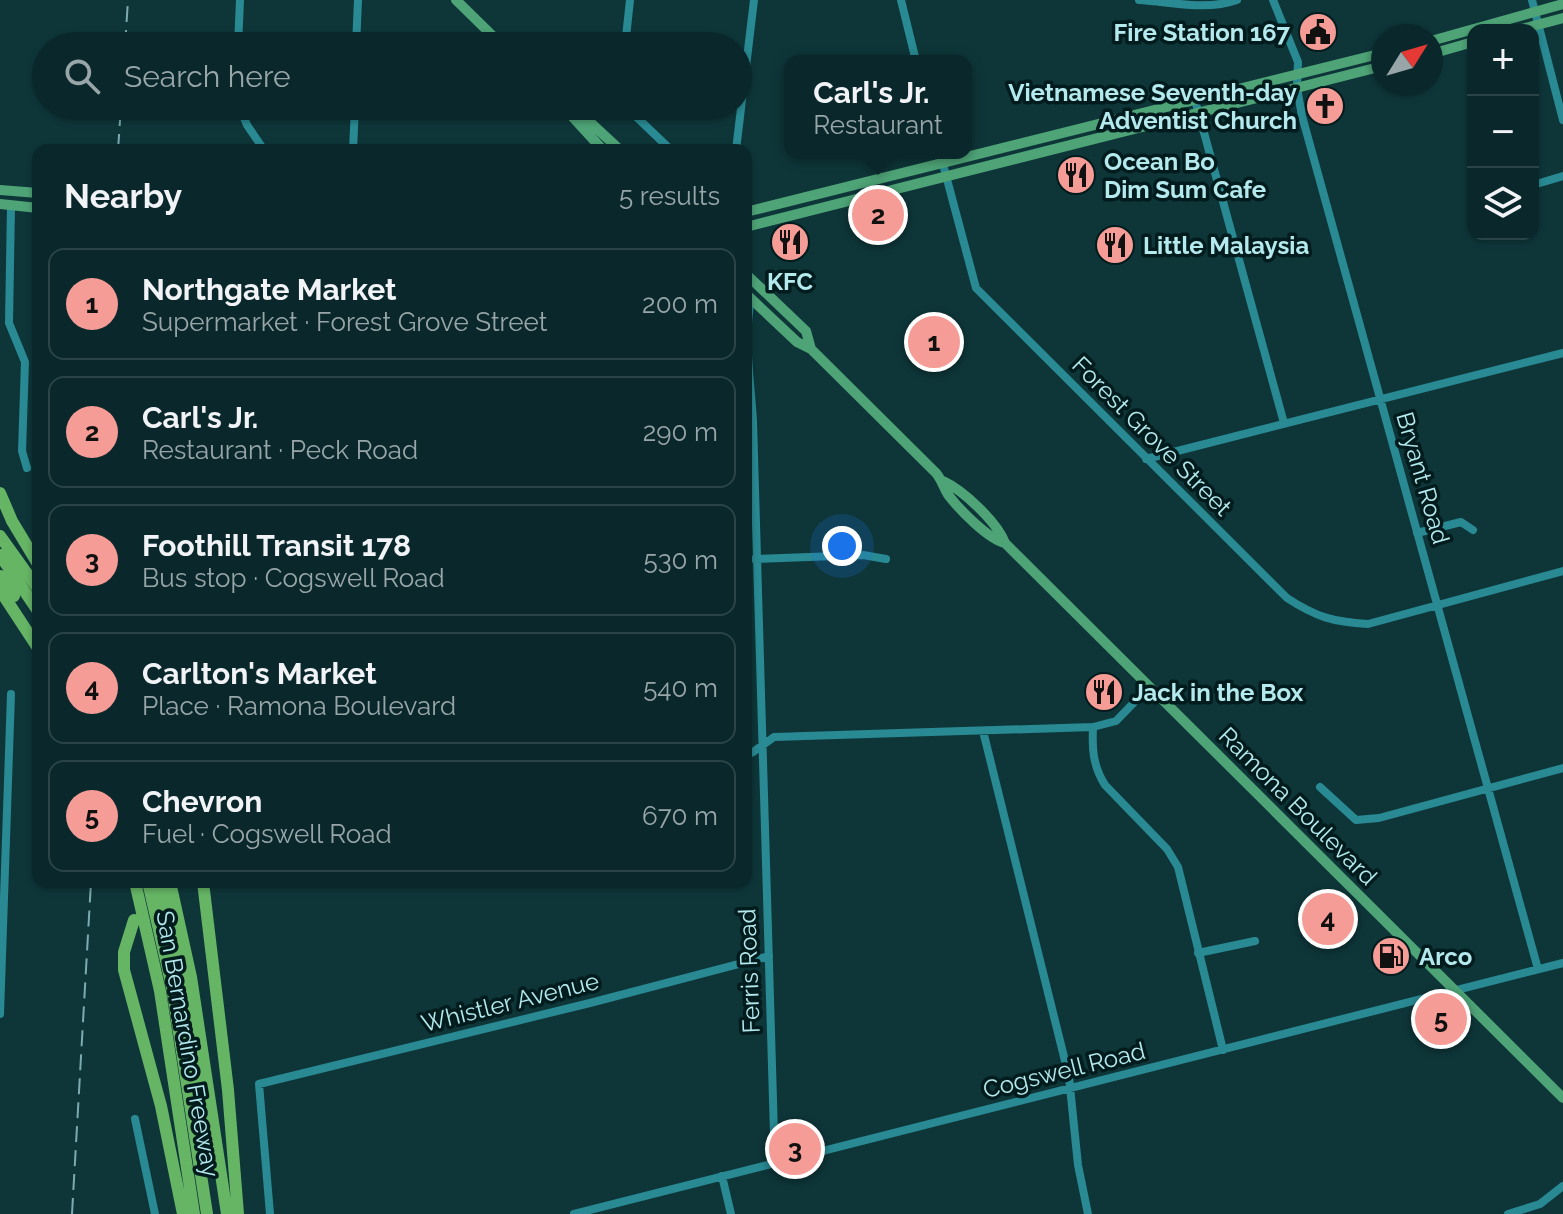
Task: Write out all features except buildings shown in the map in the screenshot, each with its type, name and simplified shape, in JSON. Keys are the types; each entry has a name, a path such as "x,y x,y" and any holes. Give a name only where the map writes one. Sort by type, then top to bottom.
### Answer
{"highway":[{"path":"0,493 32,554"},
{"path":"0,536 32,581"},
{"path":"0,555 32,602"},
{"path":"0,576 32,624"},
{"path":"0,590 32,639"},
{"name":"San Bernardino Freeway","path":"136,888 158,980 194,1214"},
{"path":"149,888 172,987 207,1214"},
{"path":"159,888 180,972 205,1131 219,1155"},
{"name":"San Bernardino Freeway","path":"171,888 193,987 227,1214"},
{"path":"204,888 228,1090 238,1214"},
{"path":"134,920 124,952 124,970 161,1106 183,1214"}],"main road":[{"path":"456,0 489,32"},
{"path":"1443,38 1563,4"},
{"path":"1539,24 1563,18"},
{"path":"1443,51 1467,44"},
{"path":"972,151 1079,129 1371,56"},
{"path":"752,225 1371,69"},
{"path":"577,120 598,144"},
{"path":"586,120 614,144"},
{"path":"1079,129 1082,142"},
{"path":"752,211 938,159"},
{"path":"0,190 32,193"},
{"path":"817,195 820,208"},
{"path":"5,205 32,207"},
{"name":"Ramona Boulevard","path":"752,280 806,331 811,349"},
{"name":"Ramona Boulevard","path":"752,300 797,342 811,349 943,481 955,486 1000,532 1005,543 1563,1098"}],"street":[{"path":"239,32 240,0"},
{"path":"357,32 358,0"},
{"path":"626,32 630,0"},
{"path":"750,32 754,0"},
{"path":"901,0 915,55"},
{"path":"1139,0 1198,5 1225,4 1237,0"},
{"name":"Bryant Road","path":"1273,0 1295,52 1302,116 1538,969"},
{"path":"1532,0 1563,120"},
{"path":"1195,100 1284,423"},
{"path":"245,120 260,144"},
{"path":"353,144 354,120"},
{"path":"640,120 665,144"},
{"path":"737,144 740,120"},
{"name":"Forest Grove Street","path":"941,159 976,288 1287,598 1311,614 1337,622 1368,624 1563,571"},
{"path":"1539,183 1563,176"},
{"path":"5,205 9,323 25,362 22,451 27,468"},
{"path":"1146,459 1563,353"},
{"name":"Ferris Road","path":"752,407 774,1134 779,1162"},
{"path":"1417,533 1461,522 1473,530"},
{"path":"755,559 863,555 886,559"},
{"path":"752,752 774,737 1093,727 1116,721 1149,687"},
{"path":"0,1014 11,694"},
{"path":"1093,727 1092,750 1098,775 1167,849 1178,867 1223,1050"},
{"path":"983,731 1070,1090 1078,1165 1088,1214"},
{"path":"1320,787 1356,820 1379,818 1563,768"},
{"path":"1198,953 1255,941"},
{"name":"Whistler Avenue","path":"270,1214 259,1084 769,956"},
{"name":"Cogswell Road","path":"574,1214 1563,963"},
{"path":"135,1119 155,1214"},
{"path":"722,1176 731,1214"},
{"path":"1508,1214 1540,1204 1563,1186"}],"railway":[{"path":"126,32 128,0"},
{"path":"118,144 120,120"},
{"path":"72,1214 91,888"}],"place":[{"name":"Fire Station 167","path":"1318,32"},
{"name":"Vietnamese Seventh-day Adventist Church","path":"1325,106"},
{"name":"Ocean Bo Dim Sum Cafe","path":"1076,175"},
{"name":"Carl's Jr.","path":"878,215"},
{"name":"KFC","path":"790,242"},
{"name":"Little Malaysia","path":"1115,245"},
{"name":"Northgate Market","path":"934,342"},
{"name":"Jack in the Box","path":"1104,692"},
{"name":"Carlton's Market","path":"1328,919"},
{"name":"Arco","path":"1391,956"},
{"name":"Chevron","path":"1441,1019"},
{"name":"Foothill Transit 178","path":"795,1149"}]}
